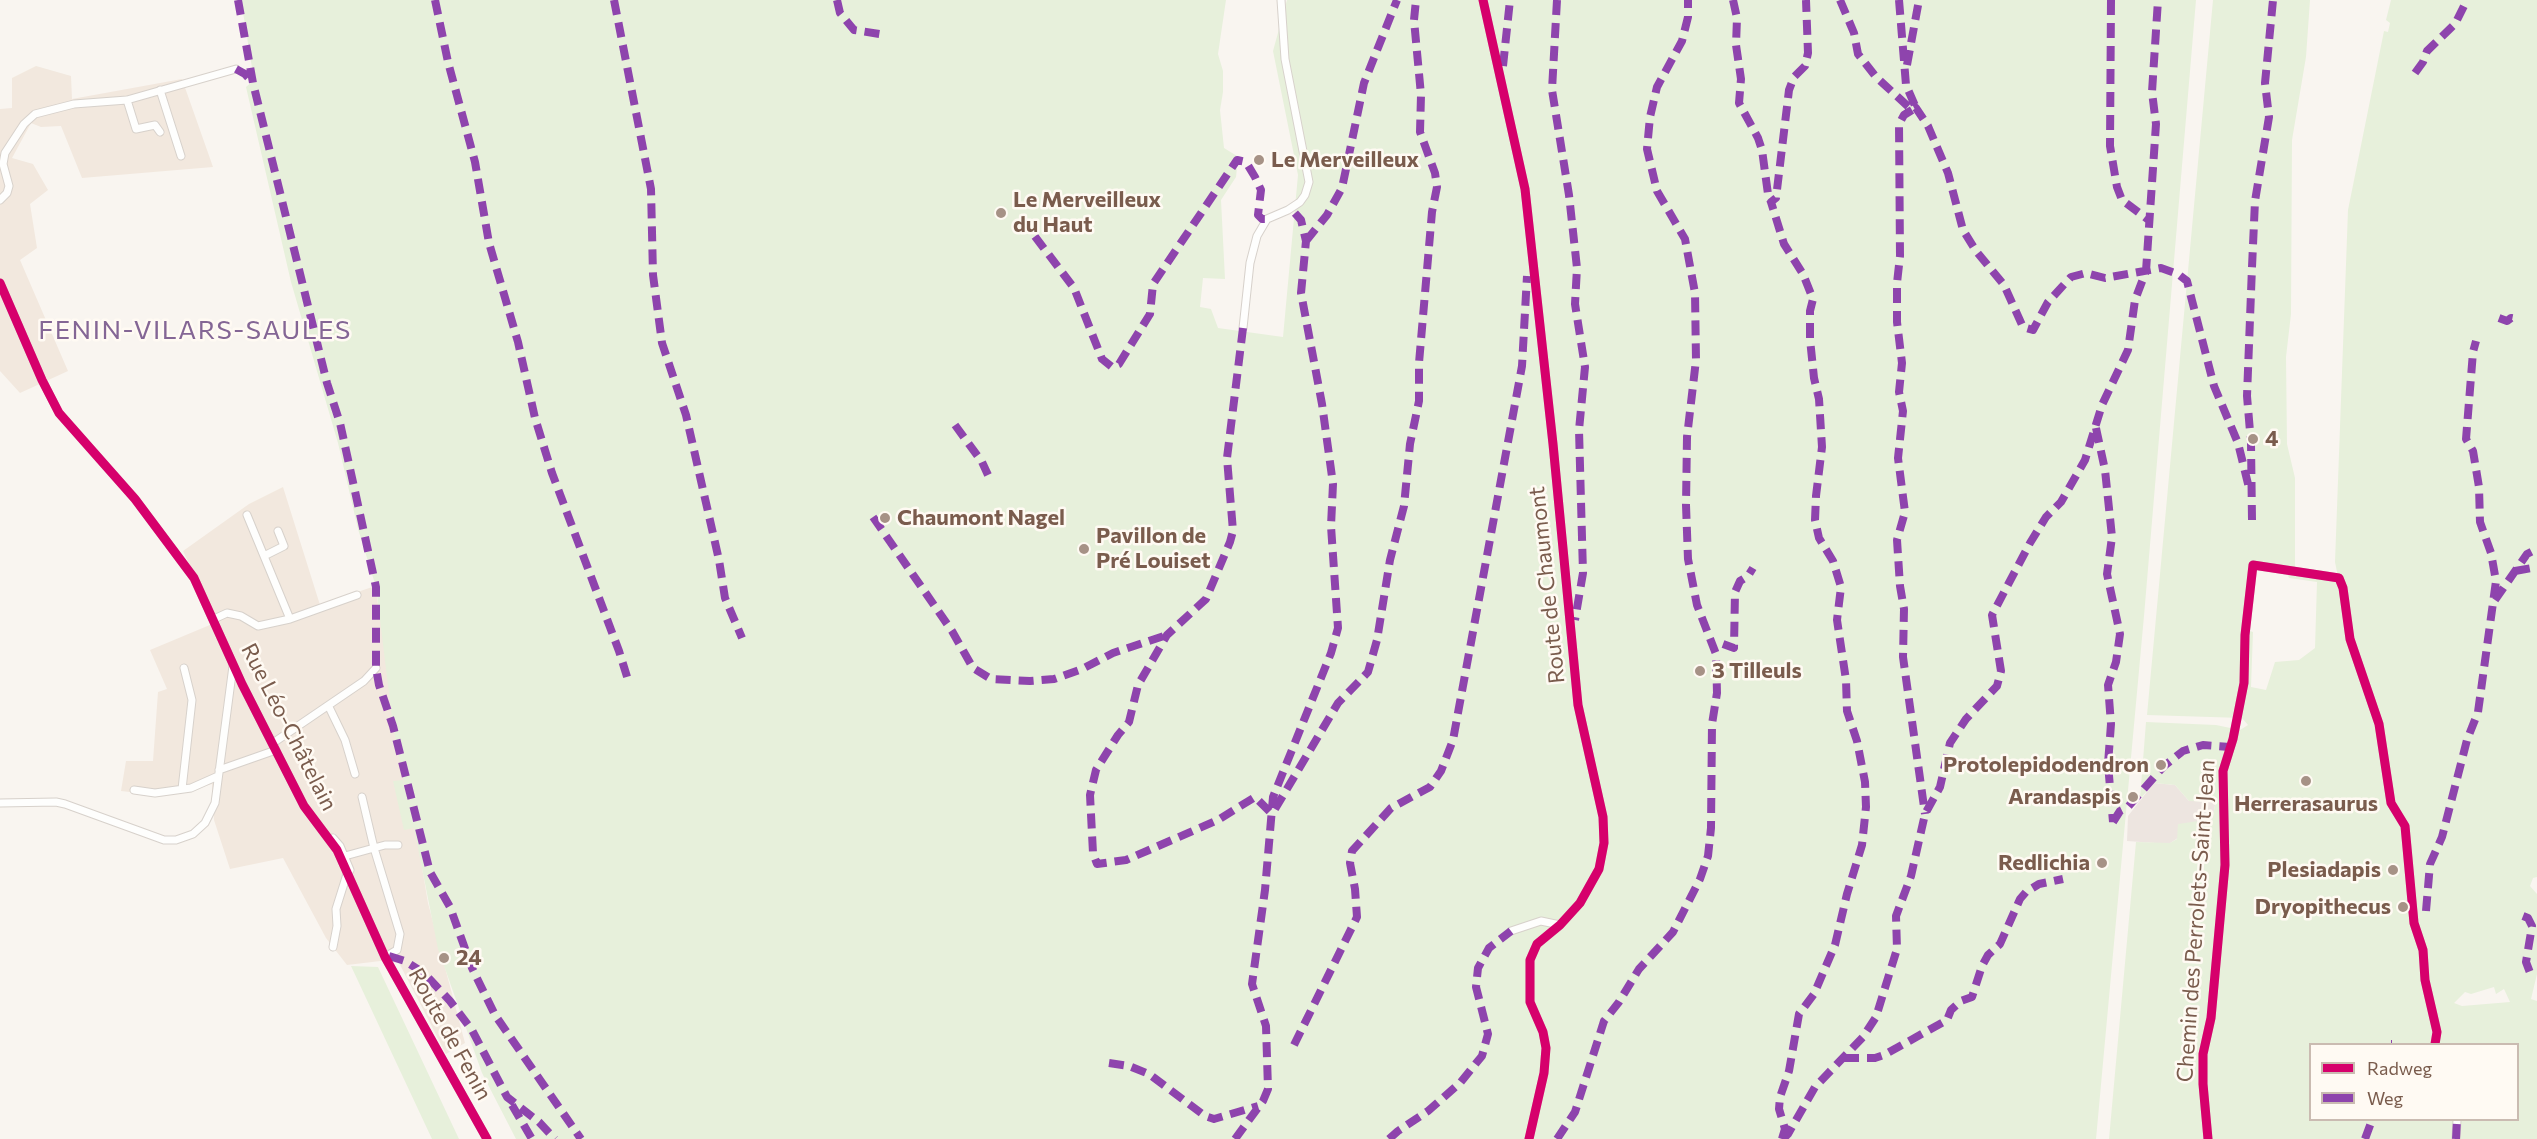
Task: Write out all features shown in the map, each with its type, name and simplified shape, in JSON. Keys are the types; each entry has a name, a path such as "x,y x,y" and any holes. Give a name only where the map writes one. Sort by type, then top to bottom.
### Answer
{"street":[{"path":"1243,328 1250,263 1257,236 1267,219 1300,202 1308,189 1309,182 1285,59 1281,0"},
{"name":"Route de Chaumont","path":"1483,0 1525,189 1578,705 1603,817 1604,843 1599,869 1580,903 1560,925 1537,944 1530,960 1530,1002 1543,1032 1546,1048 1544,1073 1529,1139"},
{"path":"0,200 7,193 9,186 3,164 6,153 30,117 42,110 74,104 127,100 236,69"},
{"path":"160,90 181,156"},
{"path":"127,100 136,129 155,125 160,132"},
{"name":"Rue Léo-Châtelain","path":"0,283 42,380 59,413 135,499 194,578 242,684 307,811 334,845 380,947"},
{"path":"247,515 290,619"},
{"path":"264,556 284,546 278,531"},
{"name":"Chemin des Perrolets-Saint-Jean","path":"2208,1139 2203,1054 2211,1018 2225,865 2223,771 2233,739 2244,683 2245,635 2253,565 2339,578 2343,588 2350,639 2379,724 2391,803 2405,826 2414,923 2423,950 2425,980 2436,1032 2435,1043"},
{"path":"214,619 227,613 241,616 258,626 290,619 357,595"},
{"path":"0,803 56,802 164,840 176,840 193,834 206,823 213,811 233,664"},
{"path":"182,789 192,700 184,668"},
{"path":"134,790 155,793 205,783 218,773 274,746 364,681 376,668"},
{"path":"231,685 242,684"},
{"path":"329,707 345,740 355,774"},
{"path":"363,797 374,848 400,934 397,950 385,957"},
{"path":"324,834 337,842 345,856 353,879 351,884"},
{"path":"345,856 374,848 398,845"},
{"path":"333,947 337,926 336,909 347,874"},
{"path":"1511,931 1541,921 1560,925"},
{"name":"Route de Fenin","path":"380,947 487,1139"},
{"path":"2456,1139 2457,1121"}],"shaded area":[{"path":"36,66 71,76 72,99 182,79 213,167 82,178 61,126 41,127 31,123 12,158 33,164 48,190 30,204 37,248 20,260 68,371 20,393 0,371 0,109 12,108 12,78"},
{"path":"283,487 320,605 375,586 428,903 465,1043 446,1054 397,959 347,965 326,938 283,858 230,869 214,820 212,784 181,793 147,794 121,791 126,761 153,761 158,692 167,689 150,650 217,622 183,551 249,504"},
{"path":"2154,783 2175,785 2189,801 2216,801 2212,819 2201,822 2169,844 2127,841 2128,816"}],"green space":[{"path":"241,0 1226,0 1218,54 1223,71 1220,110 1224,148 1237,156 1237,168 1236,177 1221,200 1225,279 1203,278 1200,307 1211,309 1218,328 1283,337 1298,175 1273,51 1287,0 2196,0 2144,616 2096,1139 516,1139 482,1073 438,949 414,828 404,830 393,781 403,780 408,802 393,726 376,587 358,529 338,443 291,282 246,87 254,80"},
{"path":"2213,0 2310,0 2306,57 2292,140 2291,314 2286,357 2287,444 2295,478 2295,569 2338,577 2335,562 2348,210 2384,31 2388,32 2390,23 2386,20 2391,0 2537,0 2537,877 2533,878 2530,886 2537,894 2537,974 2531,999 2537,1001 2537,1139 2109,1139 2136,842 2170,843 2177,839 2178,824 2212,819 2216,802 2189,801 2175,785 2154,783 2140,799 2146,722 2216,725 2240,730 2248,725 2242,718 2147,715","holes":["2251,563 2284,567 2289,578 2317,582 2315,648 2299,660 2275,662 2266,690 2251,687 2253,632 2244,629","2494,987 2496,994 2504,989 2510,1002 2462,1006 2454,1003 2465,992 2471,994"]},
{"path":"351,966 378,967 459,1139 432,1139"}],"marked path":[{"path":"238,0 253,83 327,383 340,423 376,587 376,668 379,685 393,726 430,872 450,907 472,968 495,1015 581,1139"},
{"path":"435,0 448,62 475,162 489,243 518,342 535,418 552,473 629,683"},
{"path":"614,0 651,189 653,275 662,343 686,415 719,560 725,598 742,638"},
{"path":"837,0 840,13 854,30 886,35"},
{"path":"1306,241 1327,215 1342,188 1364,83 1397,0"},
{"path":"1275,809 1338,703 1368,672 1377,640 1390,560 1404,506 1410,444 1419,401 1419,363 1432,212 1437,187 1435,173 1420,132 1421,95 1414,20 1416,0"},
{"path":"1503,66 1510,0"},
{"path":"1557,0 1552,90 1569,195 1577,268 1575,304 1585,367 1579,430 1583,573 1575,620"},
{"path":"1557,1139 1575,1112 1604,1021 1619,1002 1639,969 1673,932 1700,879 1708,856 1711,828 1712,724 1717,693 1716,654 1697,605 1688,559 1686,505 1687,437 1696,360 1695,293 1685,239 1657,191 1647,149 1650,117 1657,87 1682,41 1688,17 1688,0"},
{"path":"1733,0 1737,18 1736,45 1741,79 1739,103 1762,150 1771,202"},
{"path":"1782,1139 1785,1129 1779,1109 1780,1097 1789,1071 1799,1014 1814,994 1835,945 1862,845 1866,807 1865,782 1857,741 1847,711 1846,680 1837,620 1841,587 1833,561 1819,538 1815,520 1822,447 1819,399 1814,378 1810,339 1810,311 1813,299 1803,274 1784,244 1771,202 1776,198 1789,90 1794,77 1805,66 1808,53 1806,0"},
{"path":"1840,0 1854,33 1858,54 1876,77 1912,110 1916,108 1928,126 1948,173 1963,230 1976,251 2004,285 2023,327 2033,330 2048,302 2071,277 2086,273 2105,278 2161,268 2178,274 2187,281 2214,386 2238,443 2250,492"},
{"path":"1899,0 1906,85 1916,108"},
{"path":"1907,65 1919,0"},
{"path":"2111,0 2110,146 2117,187 2122,200 2150,221"},
{"path":"1783,1139 1815,1087 1863,1037 1876,1017 1897,949 1896,916 1911,876 1925,814 1940,787 1950,743 1966,719 1997,686 2001,671 1992,615 2030,543 2046,517 2061,502 2085,460 2102,405 2128,350 2135,300 2146,271 2156,124 2152,92 2158,0"},
{"path":"2252,520 2251,443 2247,396 2252,267 2255,201 2269,117 2265,83 2273,0"},
{"path":"2415,73 2427,51 2455,24 2467,0"},
{"path":"236,69 245,74 253,83"},
{"path":"1912,110 1904,115 1899,124 1900,256 1897,322 1902,363 1899,392 1903,411 1898,458 1905,512 1897,540 1904,609 1903,657 1925,814"},
{"path":"1021,218 1074,288 1102,359 1112,367 1119,364 1150,314 1153,284 1237,160 1246,162 1255,177 1261,190 1258,215 1262,219 1267,219"},
{"path":"1235,1139 1263,1101 1268,1089 1266,1026 1252,984 1265,890 1273,797 1331,653 1338,628 1331,526 1333,484 1322,404 1301,293 1306,241 1301,220 1294,212 1288,210"},
{"path":"1294,1045 1357,917 1350,863 1352,851 1391,808 1430,787 1441,771 1453,740 1522,366 1527,276"},
{"path":"2499,318 2507,321 2511,318 2516,319"},
{"path":"1243,328 1227,458 1233,531 1230,542 1206,599 1167,635 1138,685 1129,722 1096,770 1090,795 1093,853 1097,864 1126,860 1218,820 1255,797 1272,814"},
{"path":"2426,911 2430,864 2442,837 2467,740 2478,712 2496,581 2491,553 2480,522 2479,487 2473,451 2466,439 2473,352 2476,341"},
{"path":"955,425 982,462 988,475"},
{"path":"2096,428 2105,470 2112,537 2107,574 2120,634 2116,662 2108,685 2111,724 2108,764 2113,822"},
{"path":"873,517 952,631 973,668 991,679 1030,681 1054,679 1082,669 1113,653 1167,635"},
{"path":"2495,600 2527,554 2537,549"},
{"path":"2515,571 2537,567"},
{"path":"1723,644 1734,648 1735,592 1740,581 1748,576 1753,568"},
{"path":"2113,822 2120,811 2128,807 2163,767 2183,751 2203,745 2230,747"},
{"path":"1844,1058 1875,1058 1884,1055 1947,1020 1951,1010 1961,1001 1972,997 1982,966 1988,955 2000,944 2020,899 2039,884 2063,879"},
{"path":"2523,916 2528,918 2532,926 2526,962 2532,978"},
{"path":"1389,1139 1428,1111 1460,1083 1482,1056 1488,1034 1476,987 1478,968 1489,948 1511,931"},
{"path":"389,956 405,961 424,973 450,1001 472,1030 507,1097 539,1122 555,1139"},
{"path":"1109,1063 1129,1066 1149,1074 1205,1116 1214,1119 1258,1106"},
{"path":"512,1105 532,1139"},
{"path":"2365,1139 2372,1121"},
{"path":"2456,1139 2457,1121"}],"cycle path":[{"path":"1483,0 1525,189 1578,705 1603,817 1604,843 1599,869 1580,903 1560,925 1537,944 1530,960 1530,1002 1543,1032 1546,1048 1544,1073 1529,1139"},
{"path":"0,283 42,380 59,413 135,499 194,578 242,684 304,806 337,850 385,957 487,1139"},
{"path":"2208,1139 2203,1054 2211,1018 2225,865 2223,771 2233,739 2244,683 2245,635 2253,565 2339,578 2343,588 2350,639 2379,724 2391,803 2405,826 2414,923 2423,950 2425,980 2437,1032 2435,1043"}],"place":[{"name":"Le Merveilleux","path":"1259,160"},
{"name":"Le Merveilleux du Haut","path":"1001,213"},
{"name":"4","path":"2253,439"},
{"name":"Chaumont Nagel","path":"885,518"},
{"name":"Pavillon de Pré Louiset","path":"1084,549"},
{"name":"3 Tilleuls","path":"1700,671"},
{"name":"Protolepidodendron","path":"2161,765"},
{"name":"Herrerasaurus","path":"2306,781"},
{"name":"Arandaspis","path":"2133,797"},
{"name":"Redlichia","path":"2102,863"},
{"name":"Plesiadapis","path":"2393,870"},
{"name":"Dryopithecus","path":"2403,907"},
{"name":"24","path":"444,958"}],"district":[{"name":"FENIN-VILARS-SAULES","path":"195,330"}]}
